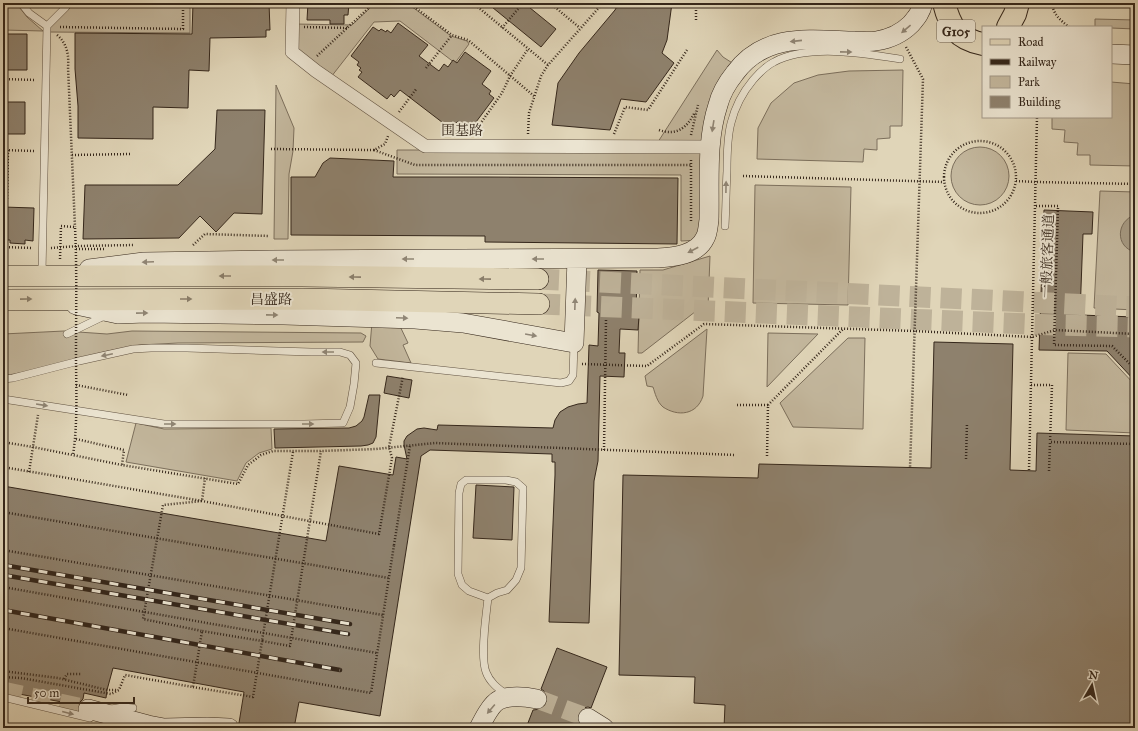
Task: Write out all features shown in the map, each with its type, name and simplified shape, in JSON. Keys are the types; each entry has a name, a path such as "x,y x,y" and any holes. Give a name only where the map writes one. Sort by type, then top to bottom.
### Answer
{"highway":[{"name":"G105","path":"944,3 948,19 956,32 964,37 982,44"},
{"path":"1009,26 1015,14 1018,3"}],"main road":[{"name":"昌盛路","path":"3,276 302,276 538,280"},
{"name":"昌盛路","path":"3,300 303,299 539,304"}],"street":[{"name":"围基路","path":"293,3 292,52 425,146 710,147"},
{"path":"50,275 144,262 676,257 699,247 705,240 709,220 710,147 713,124 718,104 726,84 740,66 751,56 765,47 785,42 803,40 877,41 899,34 910,26 917,17 922,9 923,3"},
{"path":"1112,54 1135,55"},
{"path":"49,299 118,314 146,313 415,318 463,323 574,343 577,259"},
{"path":"479,728 489,710 499,700 511,697 537,699"},
{"path":"94,714 164,728 229,728"},
{"path":"588,718 604,728"}],"lane":[{"path":"21,3 29,13 47,26"},
{"path":"50,275 43,248 47,26 69,3"},
{"path":"726,226 728,144 731,122 737,105 747,88 762,71 773,62 793,54 813,52 860,53 900,59"},
{"path":"67,334 100,318 118,314"},
{"path":"376,363 561,384 569,381 571,378 574,363 574,343"},
{"path":"3,379 13,378 133,349 151,348 340,352 350,355 356,363 350,407 343,423 164,424 3,399"},
{"path":"466,480 506,480 516,482 523,488 521,568 516,580 507,590 488,598 469,591 462,585 458,574 459,493 461,484 466,480"},
{"path":"488,598 483,654 486,672 495,686 511,697"},
{"path":"3,697 94,714 115,708 133,708"}],"path":[{"path":"47,26 183,29 183,3"},
{"path":"310,66 317,57 374,3"},
{"path":"410,3 452,35 468,40 534,96"},
{"path":"473,3 548,65"},
{"path":"502,28 523,3"},
{"path":"550,3 580,29"},
{"path":"527,147 529,113 541,76 548,65 603,3"},
{"path":"696,3 696,20"},
{"path":"1052,3 1055,15 1068,26"},
{"path":"47,26 60,37 66,47 68,58 76,249 76,439 73,455"},
{"path":"293,26 348,28"},
{"path":"899,34 923,79 910,468"},
{"path":"426,68 452,35"},
{"path":"456,146 472,135 502,94 510,76 528,49"},
{"path":"614,136 625,107 648,110 687,50"},
{"path":"3,79 46,80"},
{"path":"374,150 385,144 392,123 417,88"},
{"path":"691,226 690,147 691,134 698,105"},
{"path":"1029,470 1037,118"},
{"path":"981,140 1002,148 1010,157 1015,168 1016,181 1012,192 1005,202 996,209 984,212 972,212 960,207 951,199 945,188 943,176 945,165 951,155 959,147 969,142 981,140"},
{"path":"271,149 374,150 415,165 691,165"},
{"path":"3,150 45,151"},
{"path":"7,199 8,150"},
{"path":"72,154 131,154"},
{"path":"743,176 944,182"},
{"path":"1016,181 1135,184"},
{"name":"一般旅客通道","path":"1036,206 1058,206 1055,330"},
{"path":"50,275 60,247 61,226 74,227"},
{"path":"186,245 194,245 205,234 269,236"},
{"path":"3,247 43,248 140,245"},
{"path":"604,450 606,320"},
{"path":"574,363 647,366 704,324 1032,336 1055,330 1135,334"},
{"path":"767,456 768,405 843,329"},
{"path":"1055,330 1054,345 1112,346 1135,369"},
{"path":"3,467 202,501 379,534 392,458 389,448 405,366"},
{"path":"1031,384 1052,385 1049,471"},
{"path":"76,385 128,394"},
{"path":"29,472 39,404"},
{"path":"737,405 768,405"},
{"path":"966,459 967,423"},
{"path":"76,439 124,450 122,465"},
{"path":"3,442 122,465 238,484 248,465 261,455 273,451 322,451 435,444 736,455"},
{"path":"1050,442 1135,444"},
{"path":"3,628 371,693 410,446"},
{"path":"202,501 163,505 143,620 290,646 322,451"},
{"path":"3,677 21,678 111,694 119,690 125,675 253,698 293,452"},
{"path":"202,501 205,478"},
{"path":"3,512 389,578"},
{"path":"3,550 383,616"},
{"path":"3,587 377,653"},
{"path":"193,687 202,631"},
{"path":"3,671 64,679 107,690 119,690"},
{"path":"64,679 67,674 81,674"}],"green space":[{"path":"3,3 16,3 27,17 43,31 3,30"},
{"path":"73,3 190,3 190,33 49,32 49,27 69,9"},
{"path":"375,3 407,3 451,36 467,41 469,44 455,63 400,21 374,22 331,77 294,51 295,24 352,25"},
{"path":"1095,19 1135,20 1135,29 1112,28 1112,26 1095,26"},
{"path":"717,50 723,57 737,66 709,146 656,145"},
{"path":"903,70 902,126 890,126 890,138 877,139 877,150 864,149 863,162 757,159 758,128 771,103 794,83 818,75 849,71"},
{"path":"1112,82 1135,84 1135,166 1090,165 1090,155 1077,155 1078,143 1064,142 1065,130 1052,129 1052,118 1112,118"},
{"path":"276,85 294,128 293,151 289,174 288,239 274,239"},
{"path":"980,147 991,149 1004,160 1007,165 1009,176 1007,187 996,200 991,203 980,205 969,203 956,192 953,187 951,176 953,165 964,152 969,149"},
{"path":"397,150 707,150 701,240 681,241 681,175 397,174"},
{"path":"755,185 851,187 848,305 753,303"},
{"path":"1100,191 1135,192 1135,310 1094,308"},
{"path":"710,256 708,308 700,308 642,353 638,353 640,270 663,270"},
{"path":"372,322 398,322 408,343 403,345 411,363 378,359 370,346"},
{"path":"707,329 703,396 700,402 692,410 681,413 663,407 656,397 653,387 647,386 645,376"},
{"path":"64,331 107,334 132,331 361,333 366,336 363,342 178,343 140,345 108,351 30,371 3,376 3,334"},
{"path":"768,333 818,334 767,387"},
{"path":"848,338 865,338 863,429 793,427 780,403"},
{"path":"1068,353 1106,354 1135,385 1135,433 1066,430"},
{"path":"136,423 164,429 271,428 272,449 259,453 246,463 237,481 126,462"}],"shaded area":[{"path":"1135,215 1135,252 1128,249 1124,245 1120,234 1124,223"}],"building":[{"path":"193,3 269,3 270,30 266,30 266,37 210,38 209,71 189,70 188,108 153,107 153,139 78,138 75,33 192,34"},
{"path":"308,3 349,3 348,15 344,15 344,24 330,24 330,20 307,20"},
{"path":"487,3 524,3 556,29 541,47"},
{"path":"619,3 672,3 667,40 662,53 674,63 646,102 621,99 610,130 552,125 558,83 579,53 615,10"},
{"path":"398,23 428,45 419,56 439,71 444,64 448,67 453,60 457,63 465,52 491,71 482,84 491,91 489,94 494,98 473,126 469,123 466,127 458,121 451,129 400,90 394,97 391,94 387,99 358,77 362,72 359,70 361,68 357,65 359,62 351,56 373,27 379,31 381,29 386,32 387,30 391,33"},
{"path":"3,34 27,34 27,70 3,70"},
{"path":"3,102 25,102 25,134 3,134"},
{"path":"217,110 265,110 262,214 234,213 216,232 200,216 179,238 83,239 85,185 178,185 215,149"},
{"path":"330,158 394,161 393,177 678,178 677,244 485,242 485,236 291,235 291,177 315,177 323,163"},
{"path":"3,207 34,208 33,241 25,240 25,244 10,243 10,240 3,240"},
{"path":"1044,210 1093,212 1092,234 1083,234 1080,315 1135,317 1135,381 1107,351 1039,350"},
{"path":"598,270 637,271 636,316 639,316 638,330 620,329 619,353 625,353 624,377 600,376 598,461 594,481 589,623 549,622 555,475 555,462 552,462 552,454 430,450 421,456 380,716 299,702 294,728 240,728 239,723 244,692 113,668 106,698 84,693 83,699 78,705 3,691 3,486 326,541 339,466 393,475 396,457 407,459 404,441 407,436 417,429 424,428 437,430 438,425 553,428 555,420 560,412 568,407 587,403 589,345 598,346"},
{"path":"934,342 1013,344 1010,470 1036,471 1037,433 1135,436 1135,728 724,728 725,705 694,703 695,677 619,675 623,475 758,478 759,464 931,468"},
{"path":"387,376 412,380 409,398 384,393"},
{"path":"369,395 380,395 376,437 373,443 361,446 275,448 274,429 349,428 356,426 364,417"},
{"path":"476,485 514,487 512,540 473,538"},
{"path":"557,648 607,667 591,708 583,708 577,718 578,723 583,728 526,728 533,710 541,709 546,706 548,701 547,695 541,689"}],"tunnel":[{"path":"538,279 1135,307"},
{"path":"539,304 1135,327"},
{"path":"3,691 88,709"},
{"path":"537,699 588,718"}],"railway":[{"path":"3,565 350,624"},
{"path":"3,575 348,634"},
{"path":"3,610 340,670"}]}
